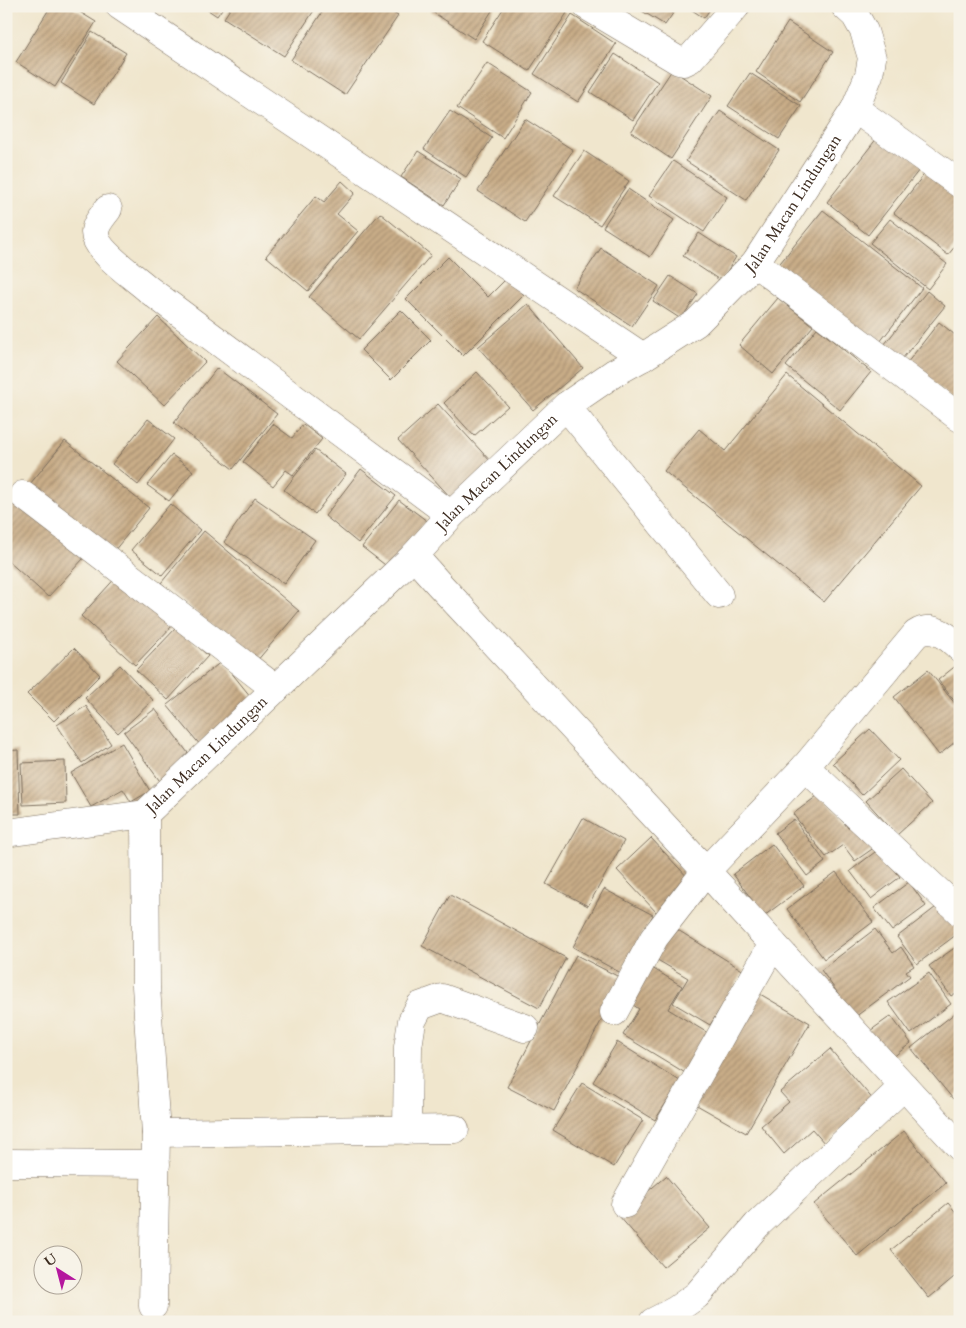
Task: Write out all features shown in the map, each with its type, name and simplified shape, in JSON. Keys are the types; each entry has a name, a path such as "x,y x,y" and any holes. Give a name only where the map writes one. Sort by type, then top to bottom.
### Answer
{"street":[{"path":"120,6 643,357"},
{"path":"587,6 682,62 690,59 736,6"},
{"name":"Jalan Macan Lindungan","path":"6,833 145,814 414,556 451,515 566,406 614,372 643,357 696,323 754,263 855,109 870,75 872,58 864,31 855,16 845,6"},
{"path":"855,109 960,184"},
{"path":"108,209 95,232 96,239 106,254 149,290 451,515"},
{"path":"754,263 960,418"},
{"path":"566,406 719,595"},
{"path":"23,495 276,689"},
{"path":"414,556 960,1147"},
{"path":"614,1012 654,938 706,871 805,767 916,634 927,630 936,631 943,634 960,648"},
{"path":"805,767 960,912"},
{"path":"145,814 146,986 156,1133 153,1306"},
{"path":"625,1204 773,944"},
{"path":"406,1130 408,1047 412,1021 420,1006 442,998 525,1028"},
{"path":"653,1322 697,1296 757,1225 904,1086"},
{"path":"156,1133 455,1129"},
{"path":"6,1163 156,1164"}],"building":[{"path":"51,6 70,6 96,22 55,87 16,62"},
{"path":"202,6 224,6 217,16"},
{"path":"232,6 317,6 284,56 224,18"},
{"path":"326,6 383,6 398,16 345,95 291,60"},
{"path":"434,6 495,6 474,39 431,11"},
{"path":"505,6 556,6 567,13 529,71 482,41"},
{"path":"645,6 678,6 665,25 642,11"},
{"path":"686,6 712,6 704,18"},
{"path":"572,15 616,44 578,102 534,74"},
{"path":"788,22 833,52 800,102 756,72"},
{"path":"92,32 126,53 94,104 61,83"},
{"path":"615,54 658,82 633,120 590,92"},
{"path":"487,63 532,92 503,138 457,108"},
{"path":"672,70 712,96 671,159 631,132"},
{"path":"750,73 801,106 779,139 728,106"},
{"path":"450,111 492,138 466,177 424,149"},
{"path":"720,111 779,150 746,200 686,161"},
{"path":"525,119 573,150 525,222 478,191"},
{"path":"881,133 923,165 868,235 827,202"},
{"path":"418,151 461,179 444,205 401,177"},
{"path":"584,151 629,181 600,225 554,196"},
{"path":"673,161 727,197 704,232 649,196"},
{"path":"926,172 960,198 960,240 948,255 894,213"},
{"path":"342,181 355,193 337,214 358,231 308,291 266,256 316,196 324,202"},
{"path":"628,189 674,220 650,257 603,227"},
{"path":"823,210 922,288 876,347 776,268"},
{"path":"380,213 431,255 359,339 309,297"},
{"path":"890,219 947,264 928,289 870,243"},
{"path":"699,233 736,257 721,281 683,256"},
{"path":"601,248 659,286 632,326 574,288"},
{"path":"448,257 488,297 507,278 524,295 463,356 406,299"},
{"path":"670,276 698,294 681,319 653,301"},
{"path":"927,291 945,306 902,359 884,345"},
{"path":"778,298 813,326 773,374 739,345"},
{"path":"528,304 583,368 533,410 478,347"},
{"path":"401,310 431,340 391,380 361,350"},
{"path":"158,317 205,362 164,405 117,361"},
{"path":"939,322 960,339 960,395 955,401 907,363"},
{"path":"817,328 871,372 840,410 786,366"},
{"path":"217,368 277,414 233,469 174,423"},
{"path":"477,372 508,406 474,436 444,403"},
{"path":"787,375 921,486 824,602 664,471 699,429 725,451"},
{"path":"438,404 492,463 452,499 398,440"},
{"path":"148,419 174,439 138,485 112,464"},
{"path":"273,424 292,438 303,424 322,439 293,475 286,470 273,486 243,462"},
{"path":"65,441 149,508 114,551 30,484"},
{"path":"315,450 346,474 315,514 284,490"},
{"path":"172,455 193,471 169,501 147,485"},
{"path":"361,469 396,496 358,543 325,516"},
{"path":"255,498 315,540 284,584 224,542"},
{"path":"20,499 84,558 48,597 6,559 6,513"},
{"path":"399,500 427,521 389,568 362,547"},
{"path":"170,504 200,530 162,575 131,550"},
{"path":"204,531 299,611 256,662 161,583"},
{"path":"119,574 174,624 135,665 81,616"},
{"path":"177,627 208,656 168,700 136,670"},
{"path":"74,648 100,675 54,721 27,694"},
{"path":"222,661 255,702 201,746 167,705"},
{"path":"958,664 960,667 960,708 938,680"},
{"path":"120,665 153,700 118,733 85,698"},
{"path":"928,670 960,710 960,738 939,755 894,697"},
{"path":"86,706 111,744 82,763 57,725"},
{"path":"155,709 194,761 162,784 124,732"},
{"path":"870,729 899,760 862,795 833,763"},
{"path":"122,743 150,791 131,802 123,789 91,807 71,773"},
{"path":"18,750 20,814 6,814 6,751"},
{"path":"65,761 66,803 23,805 21,763"},
{"path":"901,769 932,803 897,835 866,801"},
{"path":"821,793 848,828 859,820 878,845 855,861 843,845 826,857 793,814"},
{"path":"583,818 624,841 588,906 546,884"},
{"path":"794,819 825,862 807,876 775,833"},
{"path":"651,838 691,881 657,913 617,870"},
{"path":"772,844 804,886 764,916 733,874"},
{"path":"879,849 900,877 871,899 850,871"},
{"path":"836,872 873,922 824,959 787,909"},
{"path":"909,882 926,906 892,931 874,908"},
{"path":"604,889 653,915 621,973 573,947"},
{"path":"450,895 566,958 539,1008 422,946"},
{"path":"944,901 960,923 960,932 917,964 897,937"},
{"path":"673,927 744,971 710,1025 673,1003 688,978 654,958"},
{"path":"875,929 893,953 901,947 914,966 906,971 910,976 855,1017 821,970"},
{"path":"960,944 960,990 951,996 929,966"},
{"path":"576,955 623,979 554,1111 507,1087"},
{"path":"647,965 682,986 668,1009 711,1035 687,1074 623,1035 639,1009 626,1000"},
{"path":"929,973 951,1004 911,1034 888,1002"},
{"path":"753,990 810,1023 746,1133 688,1100"},
{"path":"960,1009 960,1093 953,1099 911,1048"},
{"path":"891,1016 911,1043 888,1061 867,1033"},
{"path":"617,1042 680,1081 655,1120 593,1082"},
{"path":"830,1049 875,1102 825,1144 812,1129 784,1154 761,1126 789,1102 780,1092"},
{"path":"582,1083 643,1120 614,1167 553,1130"},
{"path":"904,1131 946,1183 857,1256 814,1204"},
{"path":"666,1176 710,1228 663,1267 619,1216"},
{"path":"948,1203 960,1217 960,1272 929,1298 891,1250"}]}
